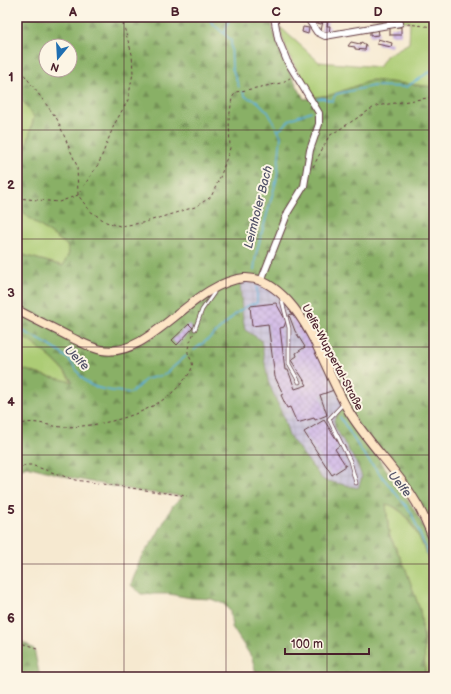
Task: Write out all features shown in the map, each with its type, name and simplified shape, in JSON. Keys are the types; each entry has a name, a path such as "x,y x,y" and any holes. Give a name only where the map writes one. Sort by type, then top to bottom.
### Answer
{"main road":[{"name":"Uelfe-Wuppertal-Straße","path":"17,310 90,347 103,351 112,351 138,343 213,289 236,280 254,279 260,281 281,293 298,314 344,402 365,435 412,495 434,540"}],"street":[{"path":"260,281 288,212 304,186 310,150 319,124 319,113 296,74 286,61 278,39 274,17"},
{"path":"307,17 317,32 325,36 400,24"}],"lane":[{"path":"195,329 202,310 214,293 213,289"},
{"path":"281,293 280,301 290,328 289,364 299,382"},
{"path":"344,402 329,419 350,461 356,483"}],"path":[{"path":"17,198 59,202 78,195 99,163 114,125 128,100 134,72 132,54 120,17"},
{"path":"400,24 434,27"},
{"path":"17,65 57,119 76,166 78,195 90,211 106,222 120,226 142,223 195,207 211,197 221,175 230,148 229,120 232,98 236,92 281,83 296,74"},
{"path":"314,167 329,136 376,106 434,96"},
{"path":"17,426 36,422 58,427 71,427 133,416 168,396 179,387 192,367 188,350 195,329"},
{"path":"17,469 26,465 76,480 187,496"},
{"path":"17,642 37,648"}],"shaded area":[{"path":"240,279 246,279 271,289 294,312 331,377 343,405 334,420 335,427 358,466 362,477 358,489 323,480 289,436 283,416 268,381 261,340 245,330 242,313"}],"green space":[{"path":"17,17 270,17 280,50 304,99 331,95 372,80 434,87 434,285 432,293 434,294 434,541 415,499 365,435 351,414 315,341 298,313 288,300 266,283 260,280 247,278 240,279 242,313 245,330 261,340 268,381 283,416 289,436 323,480 358,488 362,477 358,466 335,427 334,420 343,405 364,438 412,506 434,544 434,573 422,543 410,522 395,507 386,504 389,535 405,567 420,610 424,641 425,672 423,677 257,677 252,658 232,627 230,611 224,604 211,599 191,598 169,594 141,594 131,585 141,557 155,538 173,505 183,496 143,492 76,479 27,466 17,470 17,367 38,374 73,382 61,367 48,355 17,333 17,311 96,351 112,352 127,349 155,335 206,296 238,280 223,284 204,294 138,343 112,351 103,351 90,347 17,310 17,259 23,255 63,266 69,253 67,245 29,218 17,205 17,194 21,172 34,117 20,97 21,86 17,82"},
{"path":"371,17 434,17 434,87 372,80 331,95 314,97 289,55 280,27 319,62 379,67 386,56 409,43 410,22"},
{"path":"17,82 34,117 23,166 17,184"},
{"path":"17,205 29,218 67,245 69,253 64,266 23,255 17,259"},
{"path":"17,333 48,355 73,383 17,367"},
{"path":"386,504 391,505 404,514 421,540 434,575 434,677 423,677 425,672 424,641 420,611 405,567 389,534"},
{"path":"17,638 34,649 40,677 17,677"}],"building":[{"path":"294,17 304,17 303,22 294,20"},
{"path":"315,18 322,20 321,24 314,22"},
{"path":"323,21 328,22 327,26 330,26 329,33 321,31"},
{"path":"303,27 309,28 308,34 302,32"},
{"path":"390,27 401,27 401,35 390,35"},
{"path":"370,29 378,29 379,35 370,36"},
{"path":"378,39 392,43 391,47 377,44"},
{"path":"351,42 360,44 361,42 363,43 366,45 365,50 355,49 355,47 348,46"},
{"path":"276,303 286,321 284,327 280,328 285,370 288,370 295,389 307,385 291,360 297,356 296,353 305,347 295,331 289,315 296,313 301,327 322,360 320,362 329,376 334,390 320,395 327,415 315,420 314,418 297,423 290,407 287,408 281,395 283,394 275,377 268,324 252,326 250,306"},
{"path":"189,324 193,328 177,345 172,340"},
{"path":"324,420 340,445 335,449 346,466 332,475 304,432"}],"waterway":[{"path":"208,17 212,23 231,40 232,68 239,87"},
{"name":"Leimholer Bach","path":"224,34 230,17"},
{"path":"317,99 322,98 332,101 336,94 373,86 406,87 434,69"},
{"name":"Leimholer Bach","path":"243,92 246,97 257,101 268,112 281,136 277,178 256,254 254,270"},
{"path":"278,131 291,119 311,111"},
{"name":"Uelfe","path":"194,350 215,334 242,309 251,304 257,303 257,287"},
{"name":"Uelfe","path":"17,328 57,350 72,363 86,382 99,388 109,390 131,393 146,379 164,375 186,356"},
{"name":"Uelfe","path":"340,417 362,452 411,512 434,569"}]}
